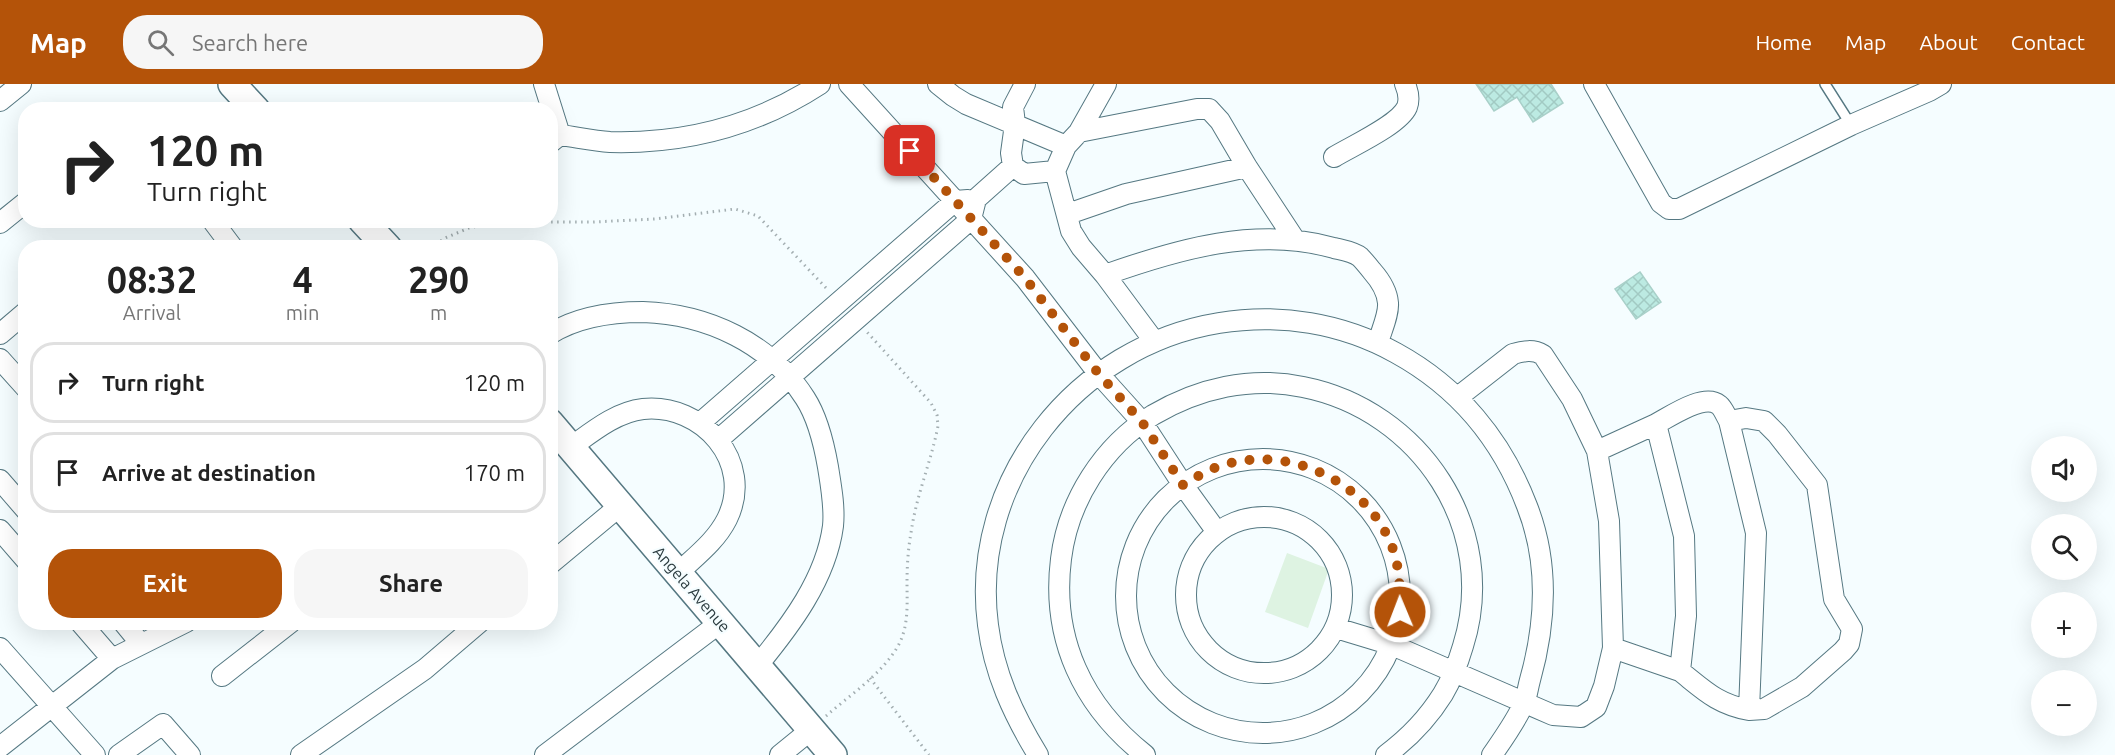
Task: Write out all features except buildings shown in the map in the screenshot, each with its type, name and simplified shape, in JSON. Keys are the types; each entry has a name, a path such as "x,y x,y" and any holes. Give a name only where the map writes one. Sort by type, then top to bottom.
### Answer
{"main road":[{"path":"232,84 249,102"},
{"path":"370,228 381,240"},
{"name":"Angela Avenue","path":"558,432 833,755"}],"street":[{"path":"0,101 21,84"},
{"path":"544,84 548,102"},
{"path":"558,139 608,142 657,141 706,134 753,119 797,99 820,84"},
{"path":"849,84 1025,278 1098,373 1142,422 1217,532"},
{"path":"938,84 966,104 1015,124 1073,139 1197,109 1209,109 1220,121 1295,240"},
{"path":"1025,84 1013,107 1015,124 1011,153 1013,166 1024,174 1055,171"},
{"path":"1106,84 1055,171 1071,231 1081,248 1105,275 1155,341"},
{"path":"1334,157 1396,121 1407,106 1408,93 1405,84"},
{"path":"1594,84 1661,203 1669,209 1679,209 1941,84"},
{"path":"718,440 971,219 976,199 1013,166"},
{"path":"1068,214 1126,194 1247,167"},
{"path":"700,423 955,201 976,199"},
{"path":"0,223 18,208"},
{"path":"1105,275 1156,257 1204,245 1254,240 1295,240 1319,244 1358,255 1377,277 1386,292 1388,306 1378,343"},
{"path":"558,329 590,318 623,312 660,313 699,320 741,338 774,359 806,399 825,449 832,492 833,526 826,554 808,595 789,626 758,665"},
{"path":"0,333 18,318"},
{"path":"1038,755 1008,701 994,659 988,624 986,588 990,552 997,517 1010,483 1026,452 1047,422 1071,396 1098,373 1126,355 1155,341 1198,327 1243,319 1289,320 1334,328 1378,343 1416,364 1458,397 1477,417 1499,447 1517,480 1531,515 1539,551 1543,588 1542,626 1524,703 1492,755"},
{"path":"1336,628 1392,645 1553,715 1581,717 1596,707 1604,687 1613,648 1610,521 1597,451 1572,399 1543,355 1536,351 1513,354 1458,397"},
{"path":"0,359 18,379"},
{"path":"1145,755 1126,740 1105,718 1087,693 1064,637 1059,607 1058,577 1062,547 1070,518 1099,464 1119,441 1142,422 1175,402 1211,389 1249,383 1287,383 1325,391 1360,405 1392,426 1420,453 1443,483 1459,518 1469,555 1472,593 1468,631 1455,672 1443,694 1405,741 1386,755"},
{"path":"1597,451 1701,401 1712,400 1721,406 1729,421 1756,533 1749,710"},
{"path":"571,447 610,421 640,409 661,408 682,413 700,423 718,440 728,457 733,477 734,497 728,517 718,535 678,573"},
{"path":"1613,648 1680,671 1716,699 1730,706 1749,710 1764,709 1802,687 1849,644 1852,629 1834,599 1817,485 1764,421 1746,418 1729,421"},
{"path":"1656,424 1684,536 1686,616 1680,671"},
{"path":"1252,459 1287,461 1320,471 1350,489 1374,514 1391,544 1400,578 1400,612 1392,645 1380,668 1346,706 1323,719 1299,728 1257,732 1223,726 1199,716 1177,702 1158,684 1144,663 1133,639 1127,614 1126,588 1130,563 1138,538 1151,516 1167,497 1183,485 1219,466 1252,459"},
{"path":"0,480 18,501"},
{"path":"558,557 621,506"},
{"path":"1261,517 1281,519 1299,525 1316,537 1329,551 1339,569 1343,589 1342,609 1336,628 1326,644 1312,658 1295,667 1276,672 1257,673 1221,660 1206,646 1195,631 1188,612 1186,593 1189,574 1196,556 1217,532 1241,520 1261,517"},
{"path":"0,530 18,551"},
{"path":"545,755 721,622"},
{"path":"87,630 111,659"},
{"path":"130,630 141,644"},
{"path":"0,747 111,659 170,630"},
{"path":"222,676 281,630"},
{"path":"301,755 425,669 471,630"},
{"path":"0,648 95,755"},
{"path":"119,755 163,724 190,755"},
{"path":"780,755 812,729"}],"lane":[{"path":"1825,84 1851,125"}],"path":[{"path":"558,222 655,219 735,209 758,216 839,302"},
{"path":"442,240 469,228"},
{"path":"812,729 870,678 899,644 909,604 907,584 911,532 938,426 937,414 932,403 856,320"},
{"path":"870,678 929,755"}],"green space":[{"path":"1287,553 1329,569 1308,628 1265,612"}],"route":[{"path":"910,151 1025,278 1098,373 1142,422 1183,485 1219,466 1252,459 1287,461 1320,471 1350,489 1374,514 1391,544 1400,578 1400,612"}]}
